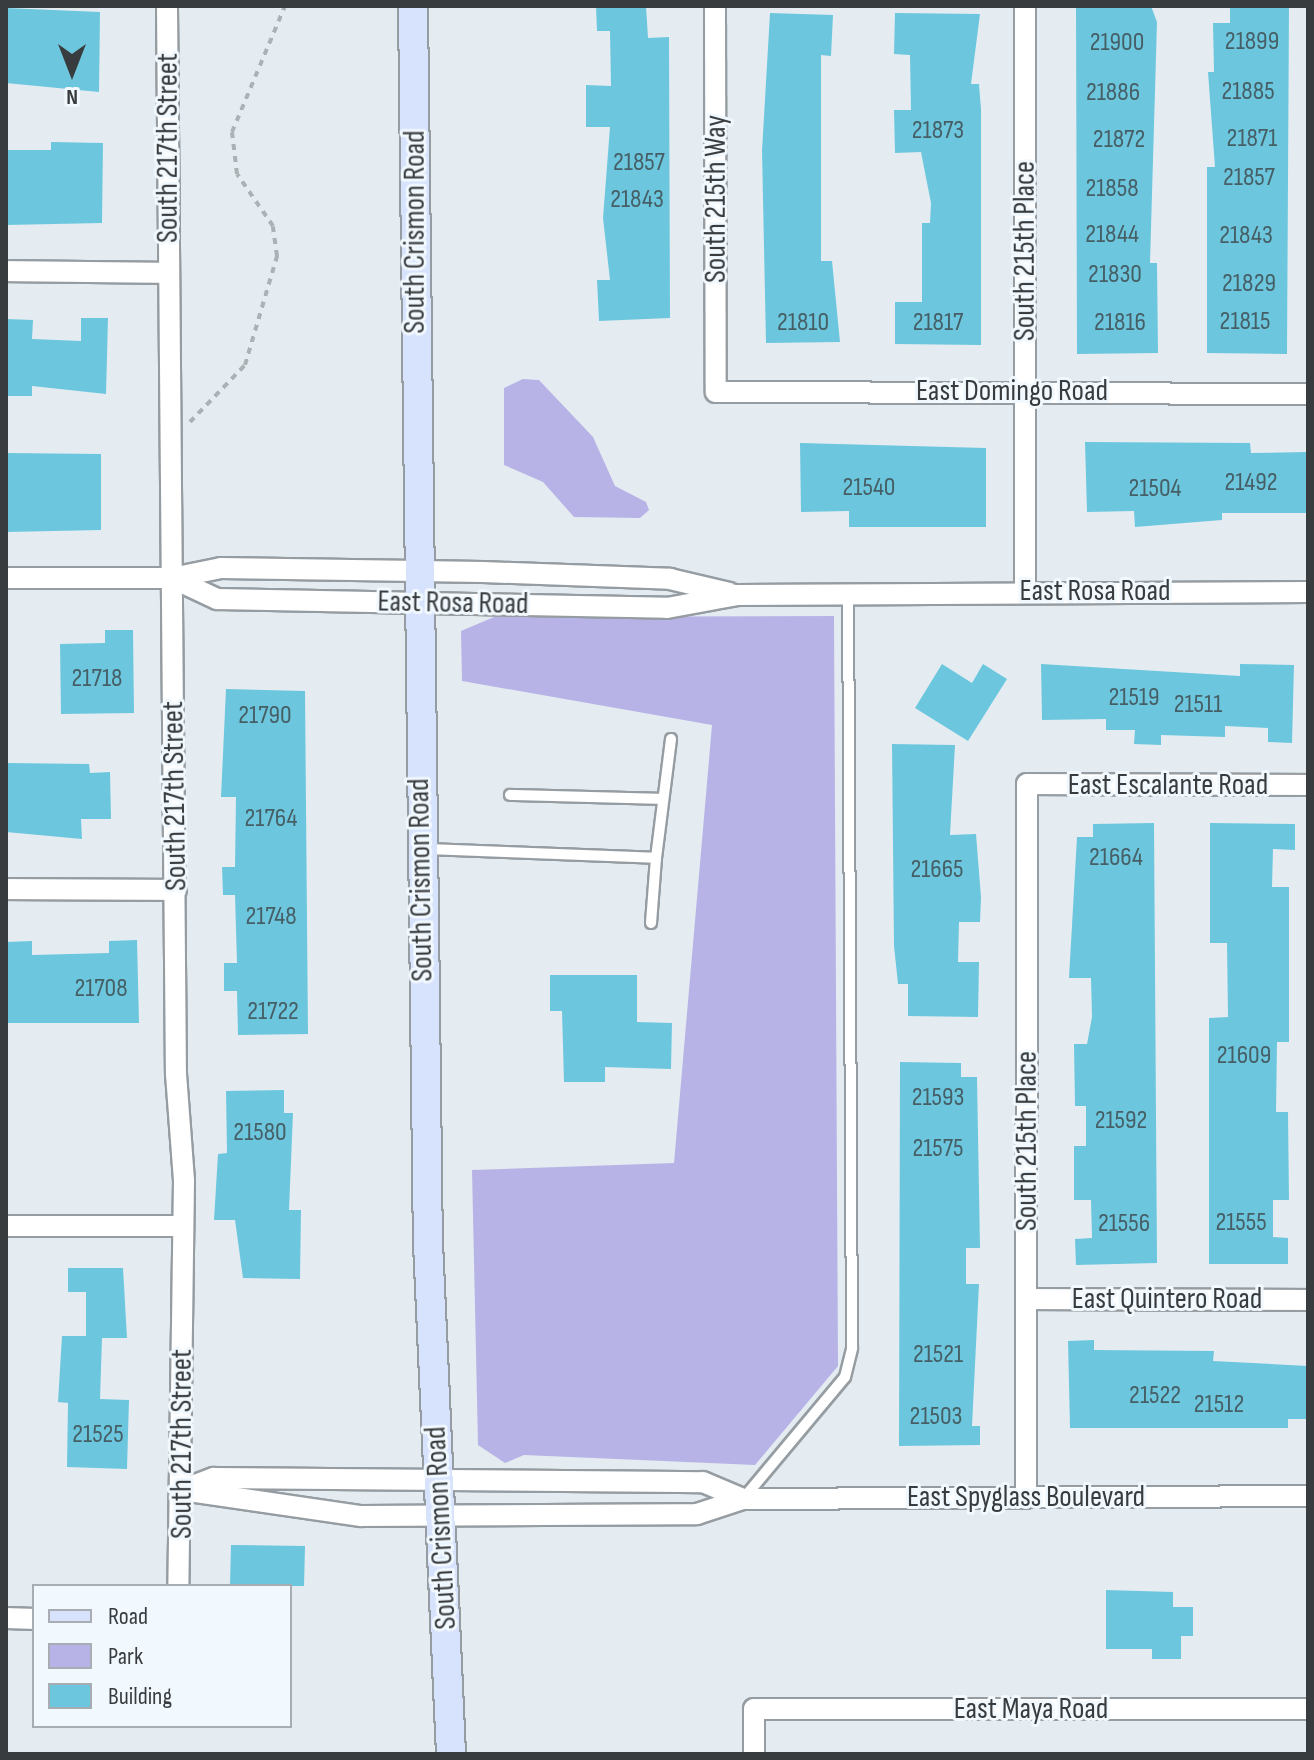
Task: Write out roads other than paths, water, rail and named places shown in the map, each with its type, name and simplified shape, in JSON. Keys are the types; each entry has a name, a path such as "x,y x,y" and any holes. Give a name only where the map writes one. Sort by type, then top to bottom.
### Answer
{"street":[{"name":"South 217th Street","path":"167,6 182,1226 182,1490 178,1584"},
{"name":"South Crismon Road","path":"413,6 420,849 437,1483 451,1754"},
{"name":"South 215th Way","path":"715,6 716,392"},
{"name":"South 215th Place","path":"1025,6 1025,591"},
{"path":"6,271 168,273"},
{"name":"East Domingo Road","path":"716,392 1308,394"},
{"name":"East Rosa Road","path":"6,578 172,578 221,568 418,571 670,579 737,595"},
{"name":"East Rosa Road","path":"172,578 217,599 667,608 737,595 1025,591 1308,592"},
{"name":"South 215th Place","path":"1026,1497 1027,784"},
{"name":"East Escalante Road","path":"1027,784 1308,785"},
{"path":"6,889 176,890"},
{"path":"6,1226 182,1226"},
{"name":"East Quintero Road","path":"1027,1299 1308,1300"},
{"name":"East Spyglass Boulevard","path":"182,1490 214,1478 437,1483 703,1482 743,1499"},
{"name":"East Spyglass Boulevard","path":"182,1490 361,1516 697,1514 743,1499 1308,1496"},
{"path":"6,1618 32,1619"},
{"name":"East Maya Road","path":"754,1754 754,1709 1308,1709"}],"lane":[{"path":"743,1499 845,1377 852,1348 848,593"},
{"path":"651,923 661,799 671,739"},
{"path":"510,795 661,799"},
{"path":"420,849 656,858"}]}
